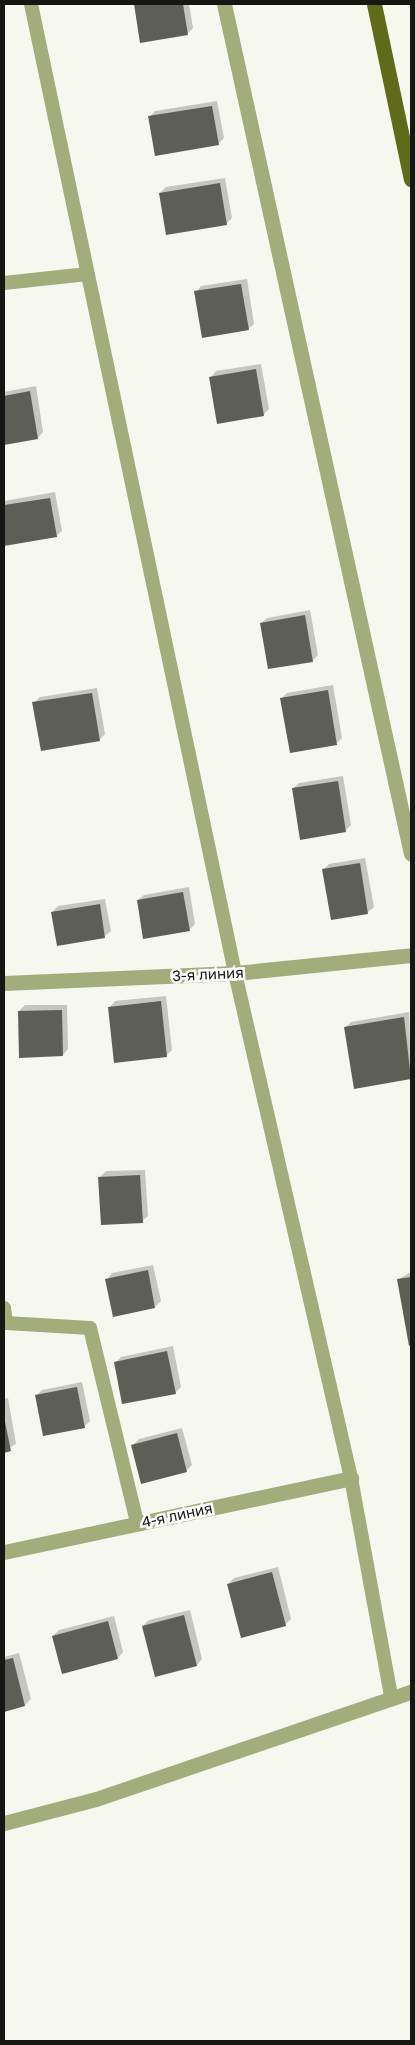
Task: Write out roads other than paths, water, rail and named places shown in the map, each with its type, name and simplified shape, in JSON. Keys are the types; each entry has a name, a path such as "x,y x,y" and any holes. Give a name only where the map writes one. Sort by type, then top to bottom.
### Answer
{"main road":[{"path":"374,4 411,179"}],"street":[{"path":"224,4 411,854"},
{"name":"3-я линия","path":"4,983 235,973 411,955"},
{"name":"4-я линия","path":"4,1552 351,1478"},
{"path":"4,1823 96,1799 411,1692"}],"lane":[{"path":"31,4 235,973 351,1478 391,1698"},
{"path":"4,283 88,274"},
{"path":"4,1308 5,1324 90,1328 137,1523"}]}
